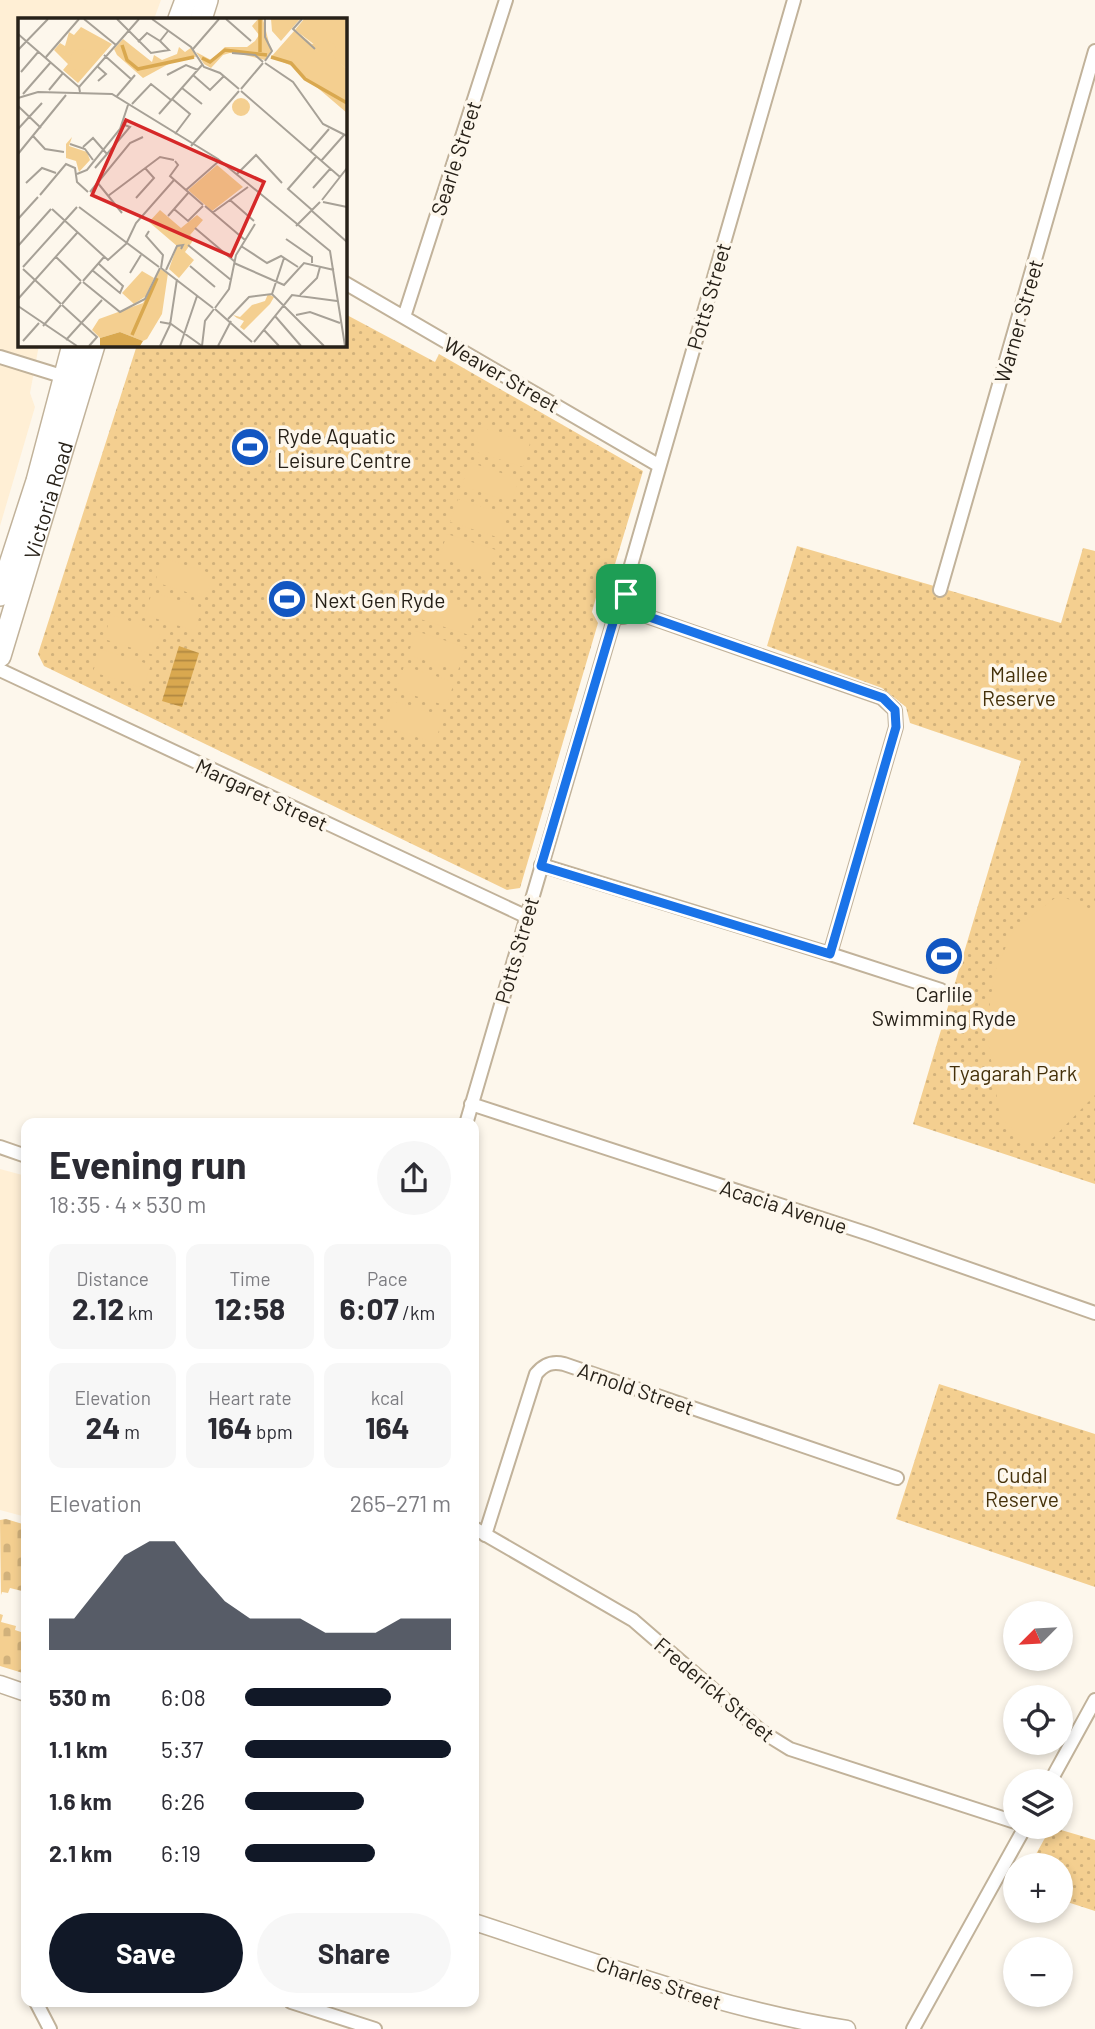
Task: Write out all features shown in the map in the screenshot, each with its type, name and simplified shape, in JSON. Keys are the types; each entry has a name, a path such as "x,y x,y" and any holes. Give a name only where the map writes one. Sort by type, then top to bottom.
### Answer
{"highway":[{"path":"179,18 186,0"},
{"path":"201,18 207,0"},
{"name":"Victoria Road","path":"0,656 72,379 73,346"},
{"name":"Victoria Road","path":"0,595 72,379 93,346"}],"street":[{"name":"Searle Street","path":"404,317 506,0"},
{"name":"Potts Street","path":"622,593 794,0"},
{"name":"Warner Street","path":"940,590 1095,51"},
{"name":"Weaver Street","path":"346,284 658,465"},
{"path":"0,356 72,379"},
{"path":"622,593 632,600 632,611 624,617 615,616 610,610 612,596 622,593"},
{"path":"632,611 883,698 895,710 896,727 830,954"},
{"name":"Potts Street","path":"468,1118 615,616"},
{"name":"Margaret Street","path":"0,670 525,916"},
{"path":"541,866 941,990"},
{"name":"Acacia Avenue","path":"471,1104 869,1234 1095,1314"},
{"path":"0,1147 21,1154"},
{"name":"Arnold Street","path":"480,1532 536,1374 551,1363 564,1364 897,1478"},
{"name":"Frederick Street","path":"480,1532 633,1620 761,1731 782,1745 1003,1818"},
{"path":"0,1684 21,1691"},
{"path":"1057,1769 1095,1700"},
{"path":"913,2029 1018,1839"},
{"name":"Charles Street","path":"479,1924 727,2004 778,2017 847,2029"},
{"path":"39,2007 50,2029"},
{"path":"307,2007 375,2029"}],"shaded area":[{"path":"0,0 161,0 154,18 18,18 18,346 39,346 30,393 35,407 0,526"},
{"path":"179,646 199,653 182,707 162,701"},
{"path":"0,1169 21,1175 21,1516 0,1510"}],"green space":[{"path":"346,315 435,362 439,354 643,471 609,584 597,594 592,612 598,623 520,888 507,890 44,666 38,654 137,346 346,346"},
{"path":"481,427 530,443 523,467 473,451"},
{"path":"469,462 519,479 511,502 462,486"},
{"path":"458,499 508,515 500,538 450,522"},
{"path":"447,534 496,550 489,574 439,558"},
{"path":"797,546 1061,623 1083,548 1095,551 1095,1184 913,1124 1021,761 910,723 906,707 882,688 767,646"},
{"path":"163,558 213,574 205,598 155,582"},
{"path":"152,592 202,608 195,631 145,615"},
{"path":"427,595 477,611 469,635 420,619"},
{"path":"111,615 161,631 154,655 104,639"},
{"path":"416,631 465,647 458,671 408,655"},
{"path":"100,649 151,665 143,688 93,672"},
{"path":"404,666 454,682 447,706 397,690"},
{"path":"393,701 443,717 435,743 385,727"},
{"name":"Tyagarah Park","path":"1059,895 1095,911 1095,1095 1052,1139 1023,1139 1000,1117 986,1028 995,971 1014,929"},
{"name":"Cudal Reserve","path":"939,1384 1095,1434 1095,1587 896,1519"},
{"path":"0,1520 21,1524 21,1591 10,1588 8,1593 2,1592 1,1595"},
{"path":"0,1614 3,1615 1,1622 16,1626 15,1630 21,1632 21,1672 0,1666"},
{"path":"1073,1834 1095,1840 1095,1911 1073,1904 1073,1853 1037,1853 1044,1839 1073,1839"}],"place":[{"name":"Ryde Aquatic Leisure Centre","path":"250,447"},
{"name":"Next Gen Ryde","path":"287,599"},
{"name":"Carlile Swimming Ryde","path":"944,956"}],"route":[{"path":"615,594 626,594 632,600 632,611 883,698 895,710 896,727 830,954 541,866 615,616 609,603 615,594"}],"park label":[{"name":"Mallee Reserve","path":"1019,685"}]}
